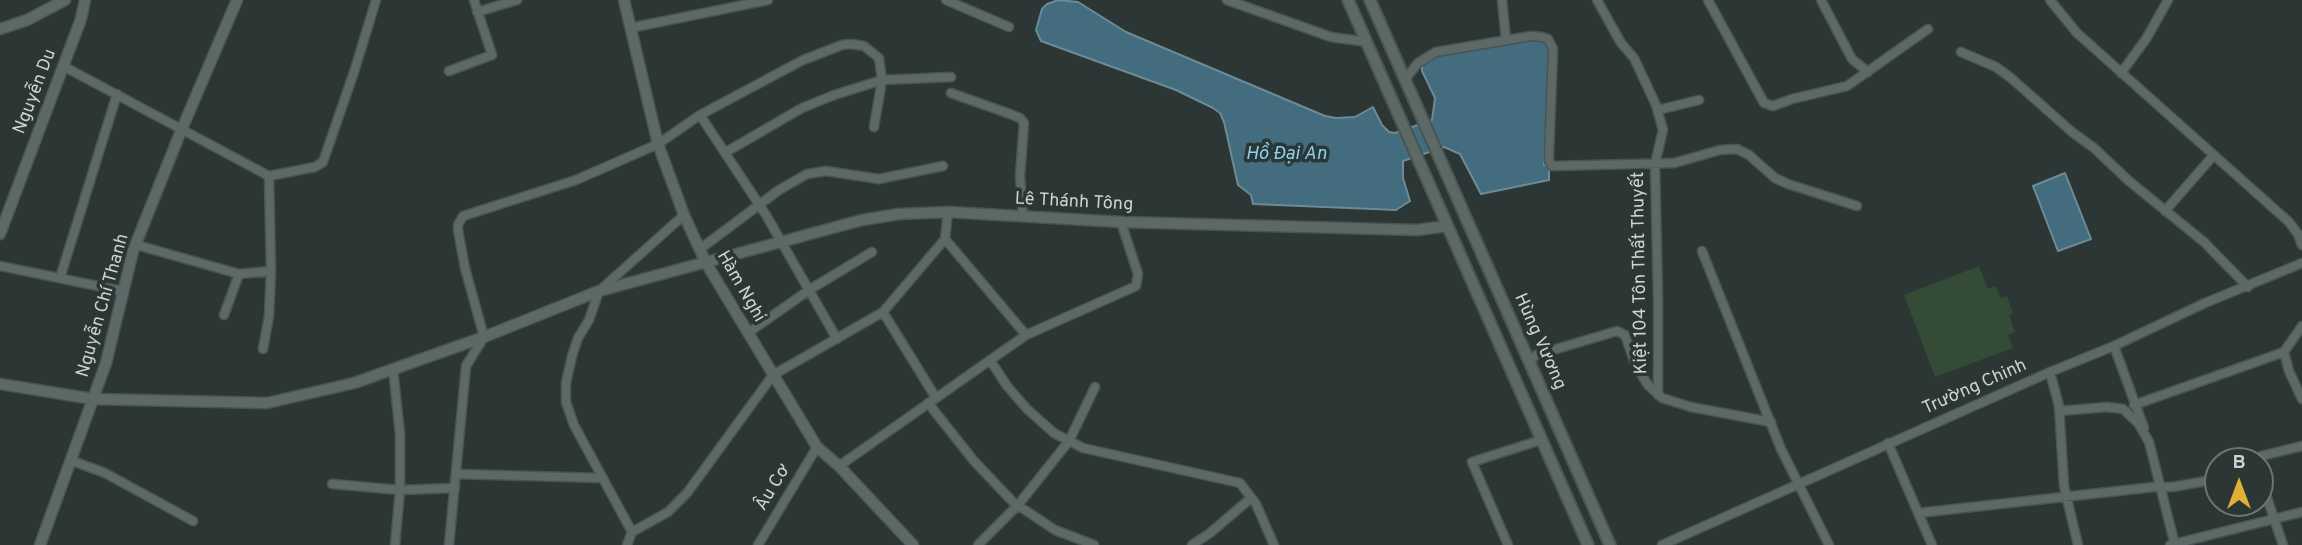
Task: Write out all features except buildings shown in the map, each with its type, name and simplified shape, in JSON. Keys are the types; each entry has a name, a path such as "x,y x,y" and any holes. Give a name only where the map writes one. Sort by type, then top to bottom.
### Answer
{"main road":[{"path":"1348,0 1588,545"},
{"path":"1370,0 1406,78"},
{"name":"Hùng Vương","path":"1406,78 1610,545"},
{"path":"1447,226 1466,217"},
{"path":"1510,370 1528,362"},
{"path":"1541,440 1560,431"}],"street":[{"path":"0,29 27,20 65,0"},
{"name":"Nguyễn Du","path":"0,234 81,19 85,0"},
{"name":"Nguyễn Chí Thanh","path":"40,545 106,363 122,292 137,245 181,131 237,0"},
{"path":"63,66 269,176 315,167 323,162 376,0"},
{"path":"449,71 492,55 474,0"},
{"path":"477,12 517,0"},
{"name":"Hàm Nghi","path":"624,0 658,144 684,215 706,263 817,447 839,466 908,543"},
{"path":"630,28 768,0"},
{"path":"946,0 1009,27"},
{"path":"1227,0 1331,37 1367,42"},
{"path":"1502,0 1506,40"},
{"path":"1708,0 1764,103 1773,106 1847,86 1928,29"},
{"path":"1821,0 1852,59 1868,72"},
{"path":"2050,0 2077,33 2289,222 2302,245"},
{"path":"2121,73 2146,39 2168,0"},
{"name":"Kiệt 104 Tôn Thất Thuyết","path":"1600,1 1621,43 1634,58 1658,110 1662,130 1655,164 1657,395"},
{"path":"1406,78 1418,63 1436,52 1542,37 1548,39 1553,49 1549,154 1552,166 1674,163 1720,150 1737,149 1749,155 1775,178 1857,206"},
{"path":"449,545 466,366 484,337 465,268 458,230 463,216 576,180 658,144 700,115 803,60 851,44 864,46 876,54 881,64 882,80 874,128"},
{"path":"1961,52 1996,67 2011,78 2204,242 2248,287"},
{"path":"726,152 802,108 834,95 882,80 951,77"},
{"path":"951,93 1023,120 1020,176 1023,217"},
{"path":"60,278 117,94"},
{"path":"1658,110 1699,100"},
{"path":"700,115 759,204 837,339"},
{"path":"2165,211 2213,156"},
{"path":"699,248 794,180 817,171 879,178 943,166"},
{"path":"263,349 269,316 271,271 269,176"},
{"path":"627,545 632,532 668,512 687,493 773,375 883,312 945,239 948,212"},
{"name":"Lê Thánh Tông","path":"0,384 93,398 267,403 354,383 484,337 599,292 862,220 899,215 948,212 1121,222 1416,230 1447,226"},
{"path":"632,532 574,425 565,393 578,338 589,320 599,292 684,215"},
{"path":"839,466 1026,335 1136,286 1138,274 1121,222"},
{"path":"945,239 1026,335"},
{"path":"137,245 239,274 271,271"},
{"path":"1702,251 1771,422 1829,545"},
{"path":"748,333 809,290 872,252"},
{"name":"Trường Chinh","path":"1662,545 1888,443 2114,346 2205,303 2302,263"},
{"path":"0,266 122,292"},
{"path":"224,315 239,274"},
{"path":"883,312 932,401 974,461 1018,505 1055,530 1094,545"},
{"path":"2134,405 2284,352 2302,326"},
{"path":"1528,362 1536,355 1617,331 1625,335 1642,376 1657,395 1692,407 1771,422"},
{"path":"2114,346 2149,442 2173,545 2302,512"},
{"path":"2284,352 2288,371 2302,399"},
{"path":"990,360 1007,386 1027,409 1054,433 1083,448 1240,483 1251,498 1275,545"},
{"path":"393,369 400,434 400,490 395,545"},
{"path":"2050,372 2059,411 2066,496 2078,545"},
{"path":"978,545 1018,505 1069,441 1095,387"},
{"path":"2059,411 2107,407 2123,409 2138,423 2149,442"},
{"path":"1508,545 1472,462 1541,440"},
{"path":"1888,443 1932,545"},
{"path":"2274,453 2302,446"},
{"name":"Âu Cơ","path":"758,545 817,447"},
{"path":"70,460 105,473 193,521"},
{"path":"457,474 542,474 602,478"},
{"path":"1918,513 2204,481"},
{"path":"332,484 400,490 454,488"},
{"path":"1192,545 1251,498"},
{"path":"2275,519 2283,545"}],"green space":[{"path":"1979,266 1988,289 1996,286 2000,298 2007,296 2013,313 2009,315 2015,332 2008,335 2013,348 1935,377 1904,295"}],"water":[{"name":"Hồ Đại An","path":"1058,0 1078,2 1126,32 1325,116 1355,117 1373,107 1382,125 1389,132 1395,133 1432,120 1435,98 1422,71 1422,64 1427,58 1540,33 1547,34 1550,40 1544,165 1549,166 1549,180 1481,194 1460,154 1444,147 1403,161 1403,178 1410,201 1396,210 1253,204 1251,195 1238,185 1220,113 1176,90 1041,41 1036,30 1042,9"},
{"path":"2065,173 2091,239 2058,251 2033,186"}]}
